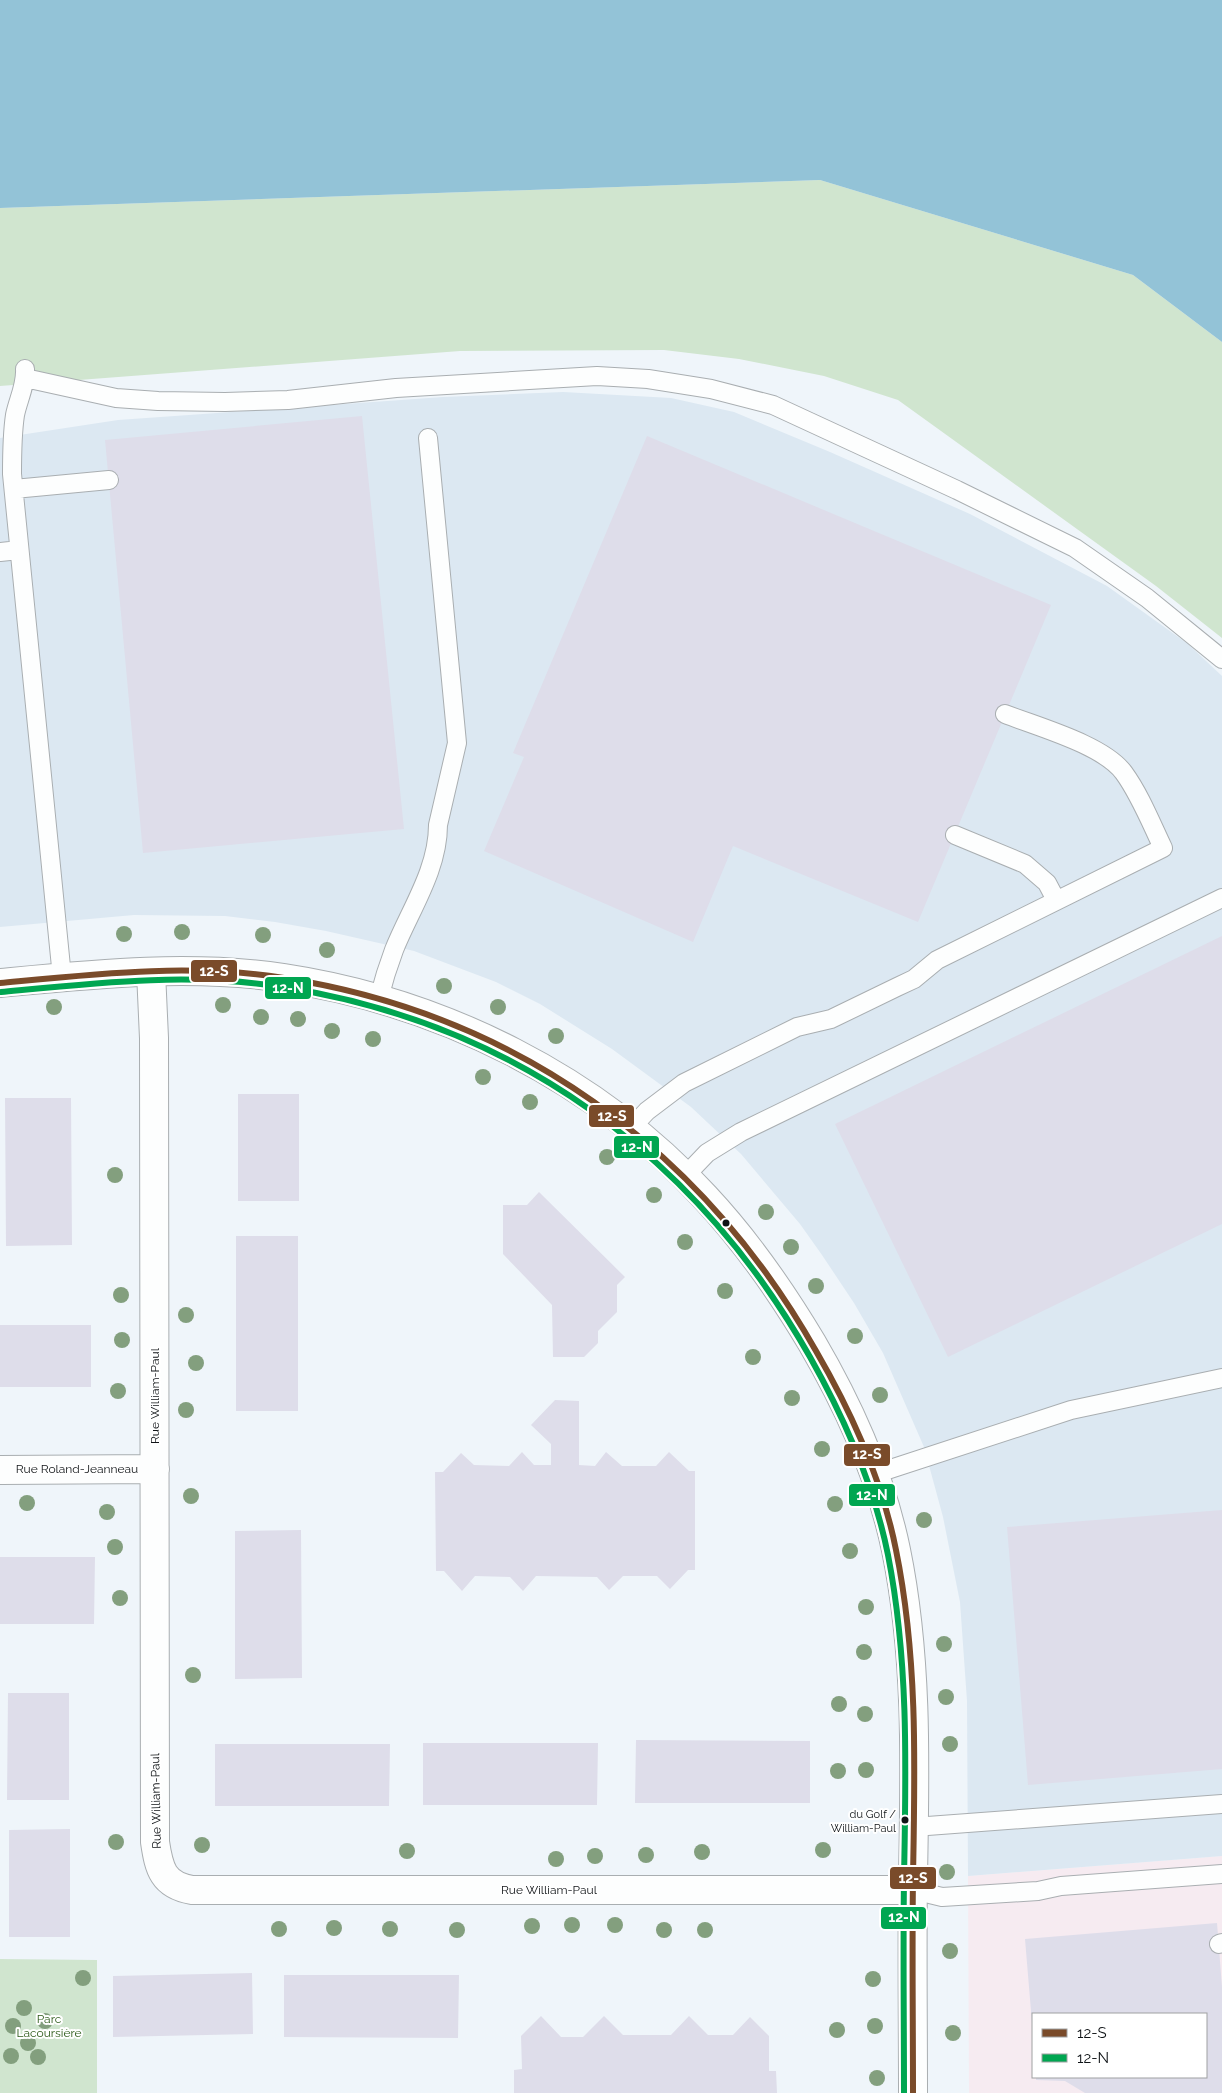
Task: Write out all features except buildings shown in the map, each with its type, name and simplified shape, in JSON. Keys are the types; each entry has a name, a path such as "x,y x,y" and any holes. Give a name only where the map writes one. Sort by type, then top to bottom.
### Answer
{"street":[{"path":"0,982 152,972 254,974 340,988 379,998 430,1015 492,1042 563,1080 616,1115 685,1176 733,1228 790,1306 844,1401 874,1474 896,1548 910,1642 914,1693 913,2093"},
{"name":"Rue William-Paul","path":"152,972 154,1031 155,1842 162,1870 172,1884 192,1890 913,1890"},
{"name":"Rue Roland-Jeanneau","path":"0,1470 155,1469"}],"lane":[{"path":"62,977 19,550 10,499 13,436 25,374 116,398 167,401 288,400 396,388 597,376 648,378 711,389 773,405 957,490 1075,548 1147,598 1222,659"},
{"path":"379,998 394,951 430,870 456,743 428,438"},
{"path":"10,499 109,480"},
{"path":"0,552 19,550"},
{"path":"631,1128 647,1111 684,1084 797,1027 831,1018 905,983 937,960 1163,848 1124,772 1110,758 1096,749 1005,714"},
{"path":"955,835 1025,864 1047,883 1056,900"},
{"path":"685,1176 707,1153 741,1132 1222,898"},
{"path":"874,1474 1071,1410 1222,1378"},
{"path":"914,1827 1222,1804"},
{"path":"913,1890 942,1897 1038,1891 1061,1886 1222,1874"}],"shaded area":[{"path":"563,392 671,398 734,412 830,452 970,514 1107,586 1188,644 1222,676 1222,1856 968,1876 967,1701 960,1602 943,1517 924,1447 883,1353 854,1303 822,1255 800,1224 741,1154 691,1107 612,1049 540,1004 496,982 414,951 326,931 225,916 134,915 0,927 0,438 118,420 443,397"},
{"path":"1222,1856 1222,2093 969,2093 968,1876"}],"green space":[{"path":"820,180 1133,275 1222,342 1222,638 1156,586 898,400 824,376 739,359 664,350 460,351 0,386 0,208"},
{"name":"Parc Lacoursière","path":"0,1959 97,1960 97,2093 0,2093"}],"water":[{"path":"0,0 1222,0 1222,342 1133,275 820,180 0,208"}],"transit line":[{"name":"12-S","path":"0,983 106,974 213,971 284,978 369,996 449,1023 524,1058 594,1102 658,1153 717,1212 770,1278 816,1351 842,1398 874,1472 883,1498 896,1550 908,1631 914,1713 913,2093"},
{"name":"12-N","path":"1,992 106,983 212,980 283,987 367,1005 446,1031 520,1066 590,1109 653,1160 711,1219 764,1284 823,1380 857,1453 875,1503 888,1555 900,1636 905,1717 904,2093"}],"place":[{"name":"du Golf / William-Paul","path":"905,1820"}]}
